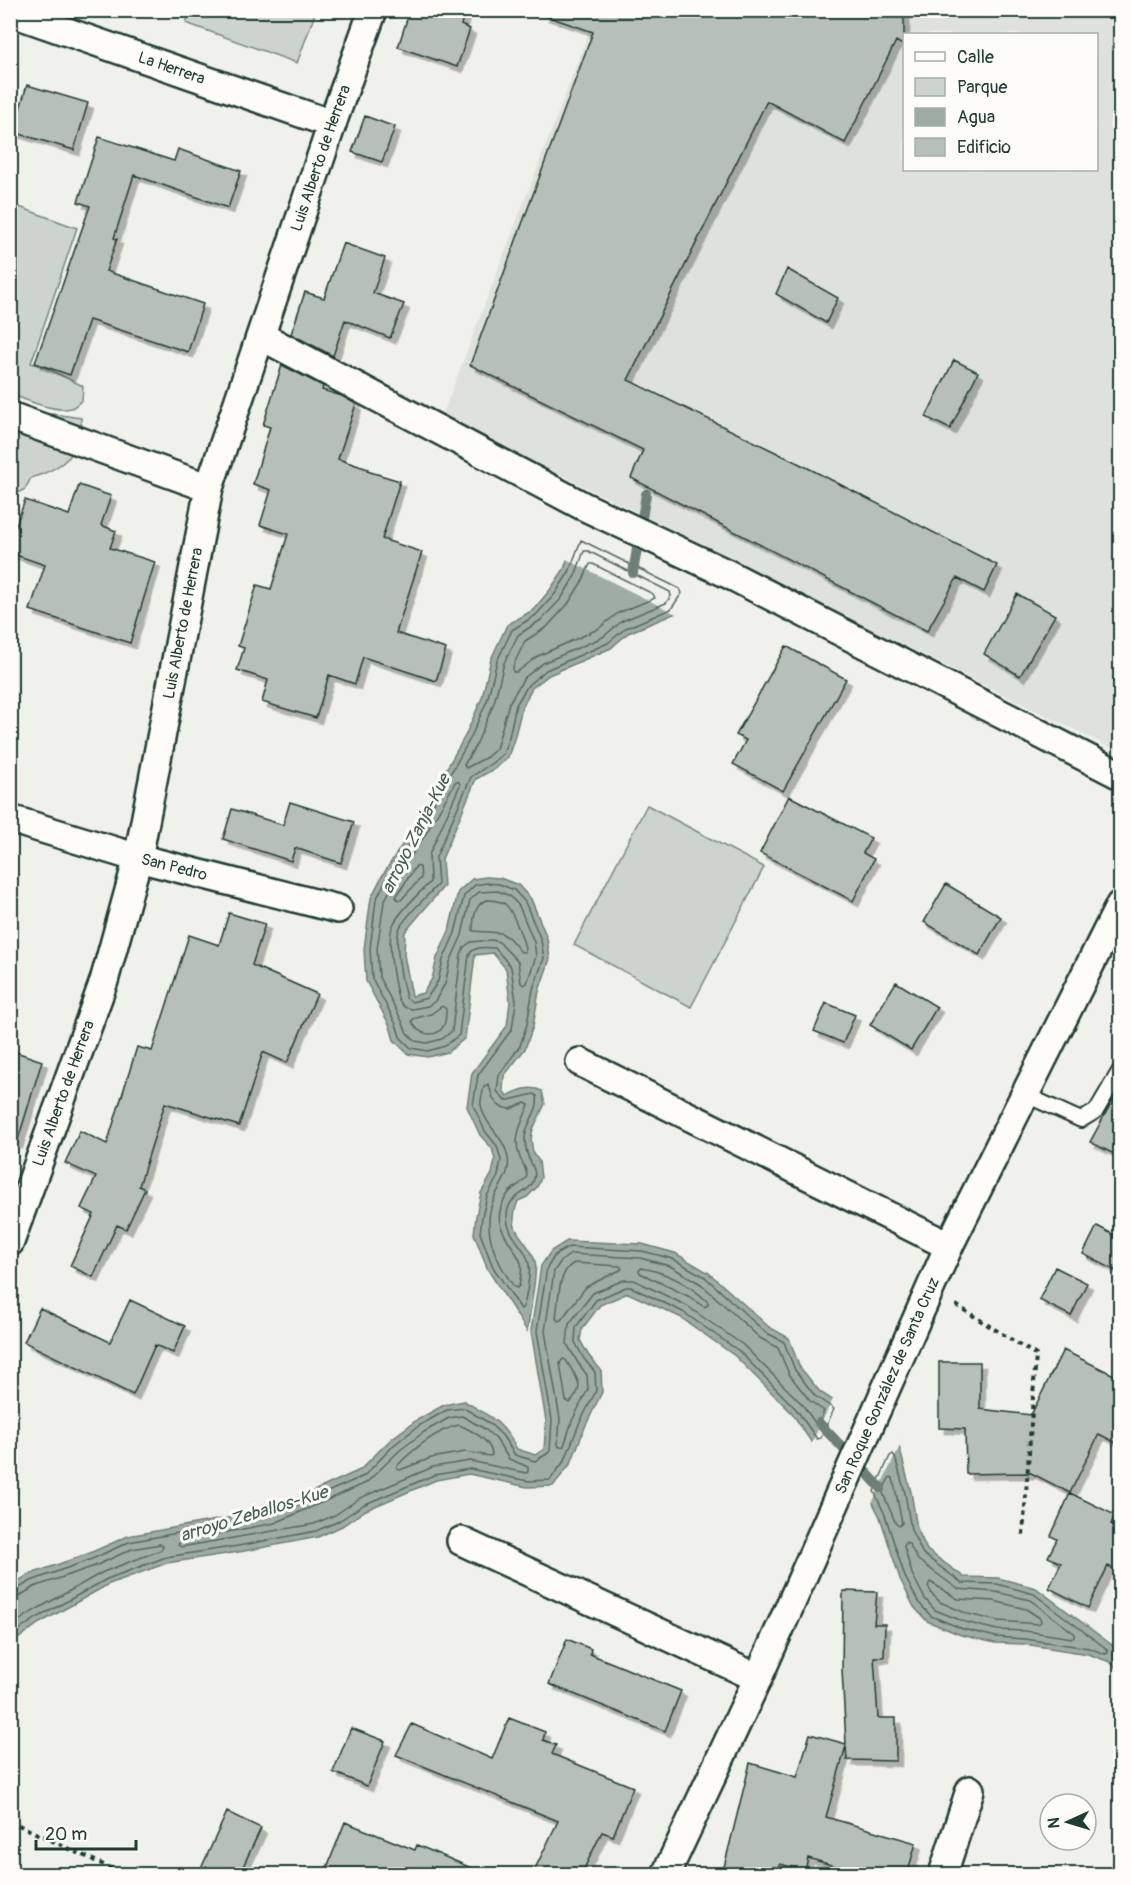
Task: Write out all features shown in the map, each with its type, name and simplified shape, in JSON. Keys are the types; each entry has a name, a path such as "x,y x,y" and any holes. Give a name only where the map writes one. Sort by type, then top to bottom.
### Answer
{"street":[{"name":"Luis Alberto de Herrera","path":"10,1242 105,981 138,858 209,488 372,10"},
{"name":"La Herrera","path":"10,12 332,124"},
{"path":"261,336 583,506 728,574 1120,776"},
{"path":"10,416 209,488"},
{"name":"San Pedro","path":"10,819 138,858 338,909"},
{"name":"San Roque González de Santa Cruz","path":"666,1875 758,1678 949,1246 1120,905"},
{"path":"580,1062 949,1246"},
{"path":"461,1541 758,1678"},
{"path":"943,1875 970,1790"}],"lane":[{"path":"1026,1095 1081,1119 1096,1111 1120,1070"}],"path":[{"path":"930,1289 1036,1355 1023,1535"},
{"path":"10,1821 123,1875"}],"shaded area":[{"path":"597,11 1120,11 1120,750 1111,748 442,416"}],"green space":[{"path":"190,10 316,11 297,63 186,23"},
{"path":"11,204 77,228 31,363 83,386 82,400 71,408 57,409 11,394"},
{"path":"53,414 81,418 81,430 75,450 52,470 31,478 25,489 11,497 11,423 38,415"},
{"path":"647,805 764,867 691,1007 574,945"}],"water":[{"path":"577,530 676,613 628,633 611,648 549,675 532,688 522,708 508,757 496,768 476,779 442,859 444,886 405,932 404,955 412,996 423,993 432,979 437,958 449,931 458,892 472,879 500,878 518,885 531,899 547,938 550,959 539,991 533,1026 525,1049 504,1076 503,1090 507,1096 524,1089 538,1089 542,1091 545,1104 531,1138 533,1153 539,1161 541,1178 537,1187 527,1197 518,1201 514,1220 515,1227 531,1252 536,1266 527,1331 488,1270 474,1234 481,1193 492,1174 495,1160 492,1148 480,1135 467,1107 472,1073 507,1026 510,1002 506,969 493,953 475,955 465,1038 448,1052 428,1057 408,1054 394,1040 390,1026 366,981 364,949 371,898 465,736 482,698 491,659 507,625 533,610 550,590 564,569"},
{"path":"567,1241 642,1244 675,1253 709,1273 769,1327 789,1338 799,1366 820,1392 842,1406 820,1455 792,1413 735,1356 680,1317 628,1293 600,1305 582,1329 580,1340 589,1356 601,1370 602,1392 571,1463 553,1486 527,1487 469,1474 436,1480 366,1510 342,1526 318,1537 167,1563 109,1584 38,1624 11,1644 11,1586 28,1575 90,1553 128,1536 272,1510 360,1470 391,1439 417,1420 444,1405 464,1401 495,1420 517,1449 535,1455 544,1449 546,1421 531,1331 541,1266 551,1251"},
{"path":"895,1431 911,1492 917,1528 927,1550 964,1577 998,1578 1036,1588 1120,1651 1120,1672 1110,1662 1088,1654 1024,1644 995,1643 961,1635 927,1621 914,1607 900,1579 880,1517 867,1491"}],"pier":[{"path":"574,528 694,585 695,589 678,615 564,558"},
{"path":"834,1397 844,1403 845,1407 819,1458 810,1446"},
{"path":"893,1428 897,1429 901,1444 871,1505 864,1490"}],"building":[{"path":"410,10 465,10 461,25 470,29 457,67 398,47"},
{"path":"544,10 904,10 903,45 896,41 845,143 767,101 628,380 810,469 997,565 984,592 957,578 927,631 631,478 643,450 470,365 593,32 543,15"},
{"path":"27,85 88,103 74,150 13,132"},
{"path":"365,116 395,127 382,162 352,152"},
{"path":"99,137 174,161 178,149 241,171 228,208 134,175 106,271 203,304 188,352 89,320 70,375 35,363 90,206 78,202"},
{"path":"343,243 385,258 373,293 404,304 390,338 345,320 333,356 291,334 305,292 324,298"},
{"path":"787,269 838,298 826,323 776,294"},
{"path":"954,360 978,372 950,429 926,417"},
{"path":"282,365 323,386 322,390 342,396 356,404 338,459 400,481 382,539 422,552 396,633 446,649 436,681 363,657 355,684 329,675 316,718 262,702 268,680 237,670 244,648 238,646 257,585 271,589 288,534 260,525 271,490 253,484 270,427 263,425"},
{"path":"79,485 111,496 101,525 116,531 110,548 155,562 130,643 30,610 45,565 10,553 10,542 25,500 69,515"},
{"path":"1017,594 1055,615 1020,676 984,654"},
{"path":"786,646 846,679 783,791 733,764 746,740 736,735"},
{"path":"789,796 871,838 863,853 874,859 853,901 760,853"},
{"path":"290,802 354,822 341,863 295,848 291,861 223,839 232,809 283,825"},
{"path":"946,884 1001,917 979,955 924,922"},
{"path":"229,913 265,924 252,965 317,994 287,1063 263,1052 239,1126 165,1103 139,1186 145,1189 126,1229 117,1225 93,1277 70,1266 94,1214 81,1208 96,1177 65,1163 80,1131 107,1144 137,1047 152,1051 189,935 219,945"},
{"path":"896,982 937,1007 911,1050 870,1025"},
{"path":"826,1003 855,1015 843,1043 814,1031"},
{"path":"10,1050 42,1061 17,1143 10,1142"},
{"path":"1120,1087 1120,1157 1090,1142"},
{"path":"1097,1226 1120,1238 1120,1273 1083,1254"},
{"path":"1055,1267 1087,1283 1071,1316 1039,1300"},
{"path":"130,1300 185,1326 173,1353 155,1345 133,1395 24,1342 40,1308 110,1342"},
{"path":"1063,1350 1120,1378 1120,1445 1099,1434 1070,1493 1031,1473 966,1474 965,1429 939,1428 939,1362 980,1362 980,1409 1031,1415"},
{"path":"1070,1493 1115,1515 1111,1524 1120,1528 1120,1572 1108,1566 1088,1608 1049,1588 1061,1563 1048,1557 1057,1539 1051,1536"},
{"path":"843,1591 877,1592 874,1624 885,1624 884,1657 874,1657 878,1718 896,1718 896,1761 847,1760 846,1746 826,1817 916,1843 907,1875 864,1875 808,1858 805,1871 780,1864 777,1875 722,1875 750,1763 797,1777 810,1734 846,1744 842,1670"},
{"path":"567,1639 591,1649 590,1654 681,1691 665,1731 549,1684"},
{"path":"509,1718 545,1732 543,1740 556,1745 552,1754 633,1787 613,1836 602,1832 581,1875 532,1875 558,1821 396,1755 412,1724 492,1759"},
{"path":"351,1728 385,1741 367,1786 333,1772"},
{"path":"227,1812 261,1828 239,1875 198,1875"},
{"path":"345,1822 415,1850 417,1845 488,1875 324,1875"}],"waterway":[{"name":"arroyo Zanja-Kue","path":"633,573 646,494"},
{"name":"arroyo Zeballos-Kue","path":"819,1423 881,1488"}]}
